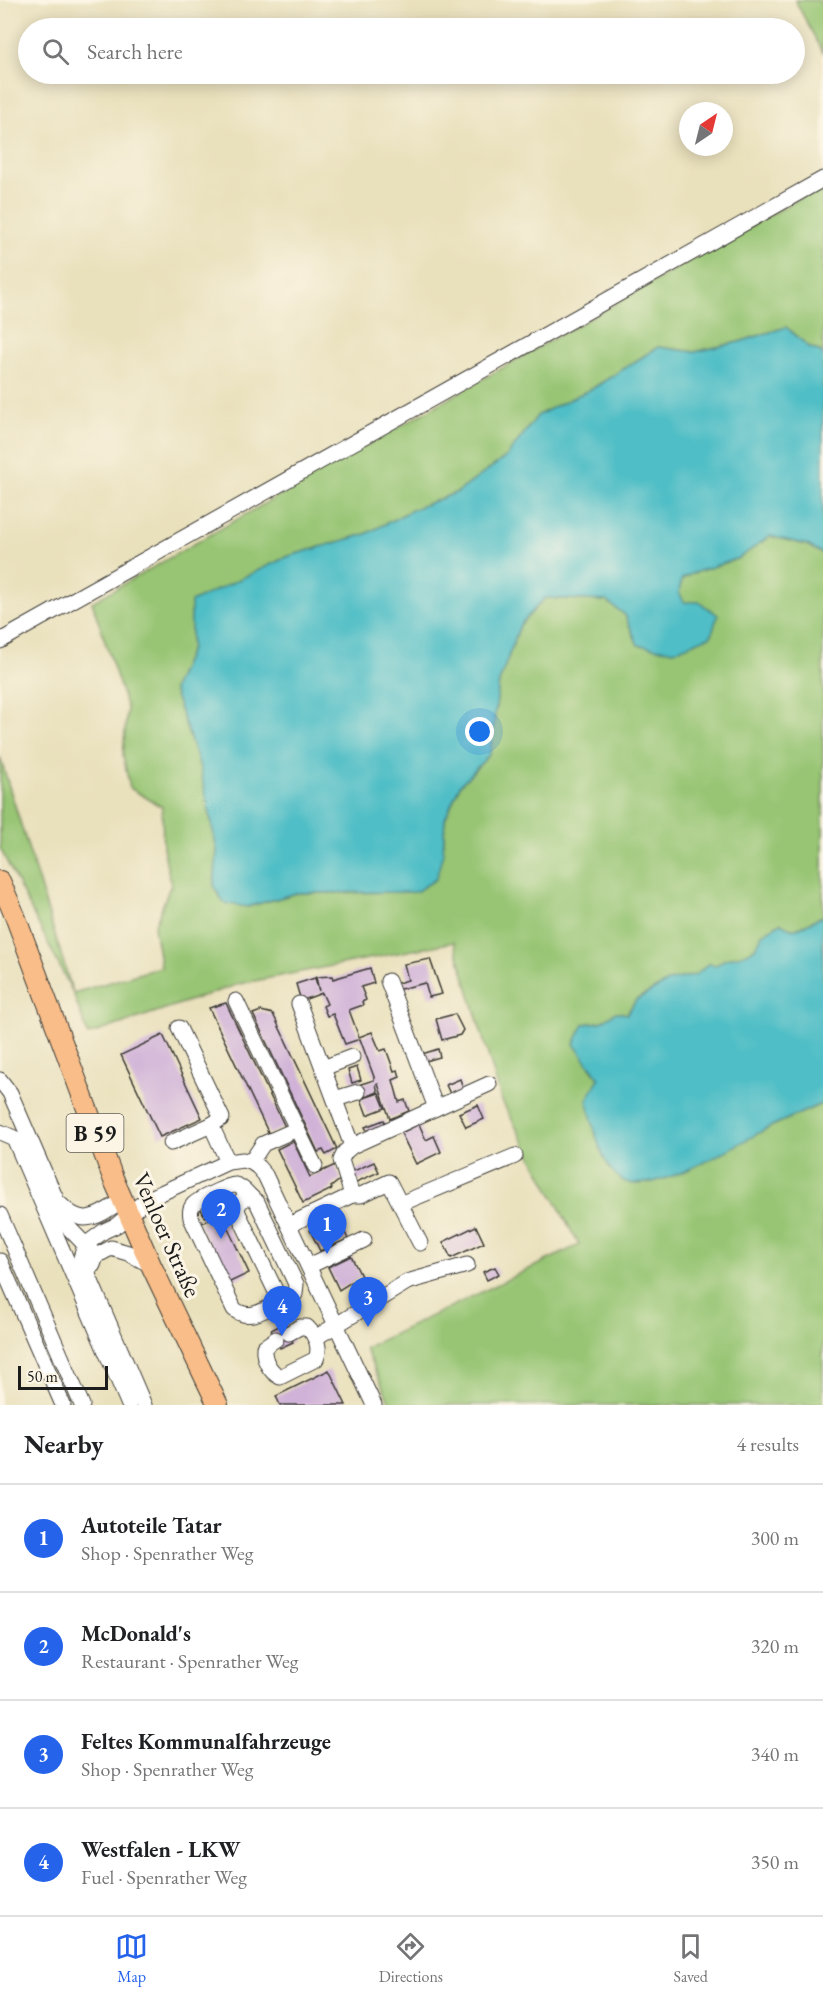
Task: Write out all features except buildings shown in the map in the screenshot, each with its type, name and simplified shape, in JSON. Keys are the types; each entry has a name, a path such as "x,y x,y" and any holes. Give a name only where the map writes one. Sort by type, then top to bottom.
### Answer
{"main road":[{"name":"Venloer Straße","path":"0,880 36,970 93,1128 126,1208 218,1405"}],"street":[{"path":"0,641 823,179"},
{"path":"388,981 436,1108"},
{"path":"236,1001 315,1166"},
{"path":"299,1004 352,1146"},
{"path":"171,1143 222,1118 179,1028"},
{"path":"323,1068 352,1057"},
{"path":"0,1080 10,1093 68,1227 96,1256"},
{"path":"352,1195 341,1160 352,1146 489,1084"},
{"path":"335,1100 358,1092"},
{"path":"211,1125 228,1162"},
{"path":"251,1162 263,1144 297,1129"},
{"path":"0,1132 14,1138 129,1405"},
{"path":"400,1204 515,1156"},
{"path":"57,1202 70,1214 83,1220 126,1208 228,1162 243,1160 251,1162 265,1175 374,1405"},
{"path":"289,1225 352,1195 361,1195 389,1182 420,1243"},
{"path":"235,1185 254,1200 296,1284 295,1294 252,1315 239,1313 234,1309 190,1212 195,1203 235,1185"},
{"path":"274,1194 254,1200 243,1199 237,1206 238,1213 278,1296 285,1299"},
{"path":"82,1241 126,1208"},
{"path":"0,1215 82,1405"},
{"path":"83,1220 81,1258 144,1405"},
{"path":"309,1266 364,1240"},
{"path":"89,1276 96,1256 111,1248 128,1253 151,1265"},
{"path":"0,1261 63,1405"},
{"path":"315,1338 407,1282 467,1265"},
{"path":"300,1327 307,1327 315,1338 318,1353 316,1359 280,1377 275,1374 263,1356 264,1347 300,1327"}],"green space":[{"path":"795,0 819,0 823,7 823,53 805,18"},
{"path":"823,185 823,353 809,347 786,327 739,342 695,352 658,347 595,387 538,415 507,456 458,492 414,509 366,534 289,556 192,602 191,648 173,689 200,767 217,850 214,887 247,907 297,893 415,892 443,853 445,819 460,785 490,754 499,682 520,625 545,598 606,601 625,615 638,645 684,603 679,592 682,579 691,574 739,558 770,536 807,545 823,554 823,916 794,930 780,923 763,934 759,943 747,953 728,958 717,965 709,964 695,975 669,981 636,1000 627,1014 616,1012 601,1022 584,1024 590,1067 599,1078 772,1126 823,1103 823,1405 391,1405 365,1348 579,1245 502,1101 454,942 239,984 88,1035 73,993 161,967 154,927 171,884 163,848 162,807 130,788 123,756 127,708 92,602"},
{"path":"0,757 73,993 0,848"}],"water":[{"path":"786,327 809,347 823,353 823,554 807,545 770,536 739,558 682,579 679,592 684,602 699,602 718,615 711,636 674,651 638,645 625,615 606,601 545,598 520,625 499,682 490,754 460,785 445,819 443,853 436,879 416,892 297,893 247,907 224,903 214,887 217,850 200,767 173,689 191,648 191,602 289,556 366,534 414,509 458,492 507,456 538,415 595,387 658,347 695,352 739,342"},
{"path":"823,916 823,1103 677,1174 638,1184 624,1181 616,1175 609,1167 599,1145 587,1100 599,1078 574,1044 584,1024 601,1022 616,1012 627,1014 636,1000 669,981 695,975 709,964 717,965 728,958 748,953 758,943 762,934 781,923 794,930"}],"place":[{"name":"McDonald's","path":"221,1239"},
{"name":"Autoteile Tatar","path":"327,1254"},
{"name":"Feltes Kommunalfahrzeuge","path":"368,1327"},
{"name":"Westfalen - LKW","path":"282,1336"}]}
